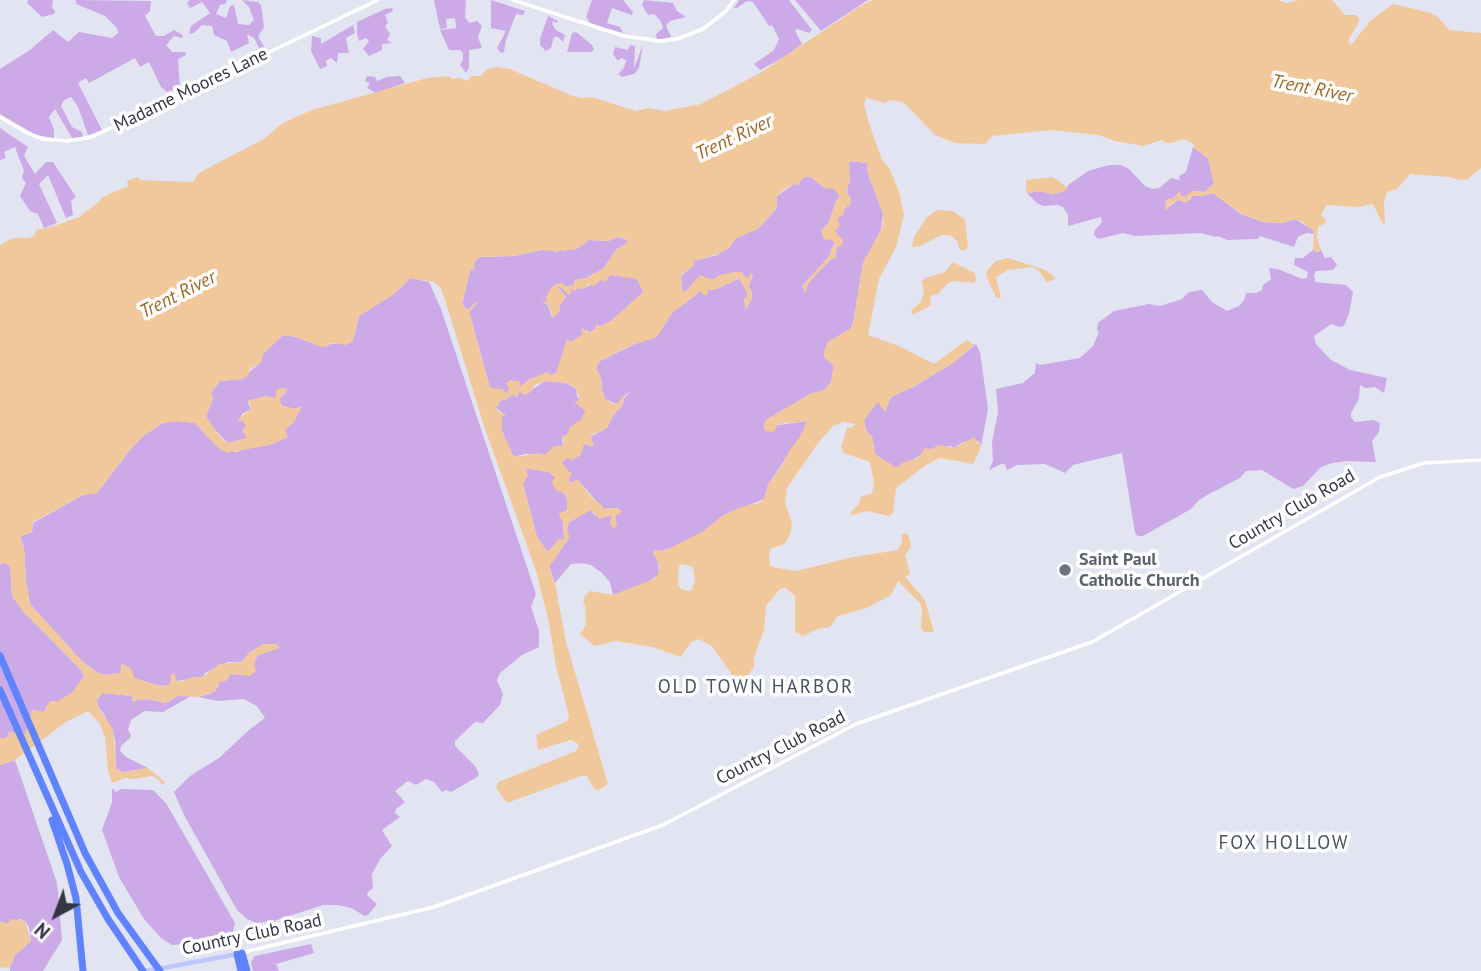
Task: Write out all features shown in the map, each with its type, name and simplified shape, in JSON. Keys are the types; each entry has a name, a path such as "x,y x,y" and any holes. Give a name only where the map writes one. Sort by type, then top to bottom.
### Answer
{"highway":[{"path":"0,656 85,853 118,913 161,971"},
{"path":"0,690 35,773 72,882 83,971"},
{"path":"35,773 87,884 113,928 144,971"},
{"path":"239,953 241,971"},
{"path":"239,953 247,971"}],"main road":[{"name":"Country Club Road","path":"144,971 239,953"}],"street":[{"name":"Madame Moores Lane","path":"0,117 27,133 51,141 75,141 92,137 378,0"},
{"path":"513,0 625,36 660,41 677,39 703,29 726,11 734,0"},
{"name":"Country Club Road","path":"239,953 434,907 663,825 856,724 1092,642 1380,477 1424,463 1481,460"}],"shaded area":[{"path":"28,0 53,0 54,14 42,17 27,3"},
{"path":"76,0 151,1 150,11 145,16 156,36 164,36 174,30 183,35 182,38 174,36 166,45 172,52 185,52 186,55 178,59 180,87 167,92 161,87 149,62 140,67 135,58 89,83 86,78 78,83 102,130 88,135 78,107 71,97 64,100 61,106 72,127 82,132 83,137 72,138 55,109 49,117 54,138 36,135 0,114 0,69 30,50 53,30 68,42 79,32 112,38 118,33 117,28 105,16 76,4"},
{"path":"190,0 227,0 220,5 216,14 226,18 230,6 234,5 238,24 249,25 254,20 249,7 242,0 258,2 261,5 264,27 258,37 267,51 262,53 254,38 247,34 249,43 231,52 227,41 214,35 212,26 202,25 189,34 191,26 210,13 202,2 190,8 187,3"},
{"path":"434,0 466,0 465,17 469,23 477,21 482,26 478,37 482,48 469,50 469,68 466,73 460,65 463,53 460,50 449,50 440,30 456,28 455,18 446,19 447,28 440,29"},
{"path":"491,0 525,11 523,15 516,14 504,52 501,53 497,48 506,31 491,28"},
{"path":"592,0 623,0 633,12 632,15 612,8 607,23 620,27 623,33 591,24 586,17"},
{"path":"644,0 673,3 677,11 686,17 670,21 666,26 671,37 657,40 656,34 663,28 654,14 648,15 642,5"},
{"path":"739,0 789,0 812,30 809,33 797,29 795,31 802,44 760,70 754,64 774,50 779,39 772,25 769,26 753,2 747,1 734,8"},
{"path":"795,0 868,0 821,31"},
{"path":"392,8 393,11 385,15 388,23 385,26 390,34 387,40 392,43 382,44 382,50 369,56 363,49 369,41 366,38 359,41 357,22"},
{"path":"548,16 558,21 553,21 552,24 565,35 563,42 554,37 551,48 546,51 540,45 540,39"},
{"path":"353,25 355,33 346,38 349,53 338,53 337,63 331,58 326,61 327,66 320,69 311,51 312,36 321,38 321,44"},
{"path":"576,32 592,45 594,50 567,52 572,33"},
{"path":"630,45 635,46 634,68 643,45 639,68 634,74 622,77 618,74 624,68 626,60 621,58 618,61 613,54 615,47 628,50"},
{"path":"367,76 375,77 377,81 400,76 405,83 376,93 367,88 370,83 365,81"},
{"path":"0,128 28,147 24,156 35,174 46,162 53,162 76,197 71,201 73,215 66,218 48,175 39,184 57,223 44,228 38,214 30,211 20,196 26,183 22,178 24,171 15,147 4,152 6,158 0,160"},
{"path":"1193,147 1208,158 1214,183 1205,192 1198,191 1185,197 1175,196 1166,203 1167,208 1178,200 1189,201 1192,196 1213,193 1241,214 1263,222 1283,223 1295,219 1315,231 1313,234 1306,233 1298,237 1294,247 1260,236 1258,239 1227,240 1201,233 1135,236 1123,233 1098,239 1094,235 1102,222 1101,217 1068,226 1068,215 1063,207 1043,206 1027,193 1040,191 1053,194 1068,188 1067,186 1088,171 1109,165 1121,165 1129,169 1145,186 1159,188 1171,178 1180,180 1179,176 1186,172"},
{"path":"849,162 867,163 868,174 883,213 881,230 863,263 853,324 850,329 828,342 824,357 834,366 831,382 824,390 810,394 766,420 778,425 808,421 768,485 764,499 724,515 702,532 672,548 653,553 658,560 659,575 644,584 613,595 610,582 602,573 591,565 582,563 571,564 555,583 549,566 563,546 569,522 591,510 594,515 610,515 610,523 614,529 615,516 621,512 617,508 603,509 579,481 571,483 568,480 568,471 561,461 568,457 574,459 584,444 593,444 590,437 607,428 630,392 616,404 605,399 596,368 600,361 659,332 673,312 702,290 717,289 740,278 747,293 744,299 746,309 752,298 748,286 753,276 749,279 729,274 712,280 702,277 685,292 682,290 681,276 694,265 693,261 717,255 730,247 736,238 758,229 777,208 777,196 804,177 811,177 825,188 834,188 840,196 829,222 821,231 835,242 828,258 802,286 805,292 807,285 820,269 834,257 835,259 838,234 833,231 836,219 847,206 848,169"},
{"path":"618,237 627,240 627,243 617,249 603,269 586,278 575,280 574,285 565,287 560,283 551,289 547,303 552,317 560,311 559,306 566,297 558,288 559,285 571,293 569,289 585,288 609,275 630,276 637,279 644,292 611,321 590,332 585,330 583,335 571,343 568,340 556,373 530,379 521,386 509,387 508,394 490,388 470,315 477,301 468,310 462,304 475,261 480,257 514,256 541,250 575,250 589,240 608,241"},
{"path":"1313,250 1321,250 1325,258 1331,257 1337,265 1333,270 1316,271 1315,282 1346,285 1353,292 1344,326 1331,324 1314,336 1316,344 1331,360 1350,370 1387,378 1384,393 1375,387 1365,388 1360,385 1359,399 1351,413 1355,422 1374,420 1380,423 1379,432 1372,441 1376,462 1332,463 1321,467 1303,486 1293,489 1262,470 1246,471 1240,478 1199,500 1191,509 1143,536 1135,533 1122,453 1073,465 1065,473 1045,464 1017,465 1007,470 1005,464 1001,464 989,470 993,461 992,442 998,412 996,389 1023,383 1035,373 1036,363 1040,365 1080,358 1093,346 1099,332 1098,323 1114,311 1149,304 1160,306 1182,299 1189,292 1202,290 1212,302 1227,311 1239,306 1246,293 1262,290 1263,285 1271,279 1269,268 1302,279 1307,278 1308,272 1294,265 1295,258 1303,258"},
{"path":"410,278 429,282 441,309 536,594 531,607 539,631 539,647 522,655 500,673 497,680 503,694 500,705 483,723 475,722 455,741 455,746 475,766 479,774 477,777 451,792 442,792 434,782 426,779 416,785 408,781 395,791 405,802 396,809 395,813 400,817 382,830 392,846 380,859 372,874 373,888 367,895 377,904 368,915 338,905 323,905 274,921 256,923 237,910 174,792 190,776 219,758 265,718 257,706 244,699 218,701 198,697 209,694 230,674 240,673 254,662 258,655 279,648 277,644 263,644 241,662 228,662 205,673 203,677 168,685 160,686 133,678 131,670 123,664 120,673 104,675 96,672 81,660 30,604 24,548 20,537 32,532 33,523 83,495 97,493 142,437 162,423 195,423 221,450 236,452 269,445 288,437 284,430 294,422 300,407 294,409 280,405 279,399 288,390 275,398 249,400 251,409 242,414 239,421 243,420 247,426 243,431 248,438 228,443 212,427 206,416 213,399 211,393 220,381 241,379 261,362 263,354 283,335 297,337 319,346 353,341 359,316 394,294"},
{"path":"976,344 980,352 988,409 981,446 979,441 963,442 954,448 950,446 932,449 897,468 875,454 872,437 863,420 866,415 879,401 885,411 891,397 953,363"},
{"path":"545,381 566,383 576,389 586,411 583,419 567,436 562,436 563,447 545,455 525,454 513,457 502,431 502,417 505,415 496,408 500,401 512,394 517,397 519,392 527,393"},
{"path":"524,468 549,472 555,477 567,499 567,510 559,514 563,522 564,539 547,552 537,537 523,484 528,475"},
{"path":"5,562 10,566 12,596 84,676 73,692 43,712 32,710 25,735 9,732 7,738 2,739 0,564"},
{"path":"102,693 133,696 132,701 147,699 166,703 177,696 191,696 163,712 144,711 131,720 128,730 130,738 121,746 120,751 148,768 123,772 116,769 115,739 98,707 97,700"},
{"path":"15,760 57,883 62,940 43,971 10,971 15,955 31,941 29,927 20,919 7,924 0,921 0,765"},
{"path":"112,788 116,792 121,789 153,790 166,803 235,923 233,932 200,943 172,945 161,938 144,919 119,877 102,830 112,802"},
{"path":"311,944 314,953 276,964 279,971 253,971 251,962 255,956"}],"water":[{"name":"Trent River","path":"873,0 1279,0 1286,3 1332,0 1345,15 1356,15 1359,18 1348,41 1351,45 1371,20 1393,4 1431,13 1449,30 1481,33 1481,168 1468,179 1459,180 1410,174 1397,189 1387,192 1383,225 1373,204 1358,207 1327,205 1321,214 1327,222 1318,227 1317,237 1321,250 1318,252 1313,250 1314,231 1301,221 1295,219 1283,223 1263,222 1242,214 1213,193 1192,196 1186,203 1178,200 1170,204 1168,210 1164,208 1168,205 1164,202 1173,199 1180,191 1181,196 1185,197 1192,191 1205,192 1214,183 1208,158 1193,147 1194,144 1184,139 1172,143 1162,140 1143,146 1099,135 1051,130 992,136 985,144 955,143 935,135 903,102 889,100 885,103 866,98 864,104 869,123 882,160 889,168 899,191 904,215 896,247 879,279 868,335 899,346 934,364 967,340 974,345 953,363 891,397 885,412 878,402 864,420 867,432 872,437 875,454 897,468 902,463 918,458 925,448 932,449 938,445 954,448 974,437 981,446 973,464 940,458 926,465 896,488 893,513 889,516 867,511 852,515 850,513 862,496 872,493 874,483 870,462 844,453 841,447 847,428 855,424 844,422 833,426 787,488 785,503 792,523 791,531 787,541 770,549 769,559 771,567 796,571 853,557 898,550 902,534 908,534 911,547 905,555 910,574 905,577 925,600 934,632 924,632 921,628 920,603 898,581 891,595 867,608 838,616 830,627 817,629 803,636 795,632 795,596 786,588 780,589 766,606 764,630 754,657 754,667 748,675 742,677 733,676 712,646 699,639 691,642 681,657 652,647 616,641 594,646 580,634 586,625 583,604 585,595 590,591 613,595 656,578 660,568 653,550 664,551 702,532 724,515 759,503 764,499 768,485 802,434 807,421 778,424 774,432 766,431 763,427 766,420 810,394 824,390 831,382 834,366 824,357 824,351 828,342 850,329 853,324 863,263 883,222 883,213 868,174 867,163 852,161 849,162 850,182 846,192 851,198 850,206 845,207 843,217 837,219 840,224 838,229 834,230 843,240 842,245 835,253 836,258 827,263 807,285 806,293 802,286 828,258 835,243 831,239 824,240 821,231 829,222 840,196 834,189 825,188 811,177 804,177 798,185 794,184 783,190 777,196 777,207 758,229 736,238 730,247 721,253 693,261 695,265 681,275 682,290 685,292 700,275 712,280 735,272 741,272 748,279 750,273 753,274 749,286 753,296 746,309 744,299 747,293 739,278 717,289 708,290 707,295 703,295 701,291 673,312 657,337 627,347 600,361 596,367 605,399 613,404 619,403 622,397 632,391 625,396 622,406 614,414 607,428 590,436 594,444 584,444 581,455 562,462 572,473 568,481 579,481 603,509 618,508 622,512 615,516 617,525 614,529 610,516 599,519 591,510 569,522 567,531 570,537 549,567 555,583 566,642 608,784 597,791 587,776 581,776 507,803 496,788 498,782 576,751 579,746 571,740 538,750 536,735 567,721 569,716 536,571 484,426 440,287 434,282 410,278 394,294 359,316 353,341 346,345 332,343 326,347 283,335 263,354 261,362 250,369 248,376 220,381 211,393 213,399 206,416 221,438 228,443 247,438 242,431 246,426 243,421 237,420 251,409 249,400 266,396 275,398 277,389 288,388 280,399 281,405 294,409 302,406 294,422 285,430 288,437 269,445 227,453 216,446 195,423 162,423 142,437 97,493 83,495 33,522 32,532 20,537 24,548 30,604 81,660 96,672 105,675 120,673 120,665 123,664 132,670 134,678 160,686 168,685 174,673 177,681 181,682 192,677 203,677 219,664 241,662 263,644 277,644 280,648 258,655 254,662 256,671 250,676 230,674 228,680 218,683 216,691 198,697 177,696 166,703 147,699 132,701 132,696 102,693 97,700 98,707 113,729 116,769 123,772 148,768 165,782 162,785 152,776 125,778 112,783 105,737 100,724 88,711 66,722 15,760 0,765 0,738 7,738 9,732 25,735 32,710 43,712 50,701 58,701 73,692 84,676 23,611 12,596 10,566 0,564 0,245 13,238 29,238 35,235 36,230 79,217 101,198 128,186 127,181 138,177 140,180 193,182 198,174 206,169 264,139 283,123 312,110 427,78 449,76 452,79 468,81 471,76 481,76 486,70 496,67 510,69 573,96 592,97 636,111 649,108 665,111 701,104 760,73","holes":["618,237 627,239 627,243 617,249 603,269 587,278 575,280 575,284 568,287 561,283 551,288 546,297 547,301 542,301 548,304 553,318 560,311 559,306 566,297 559,286 569,295 572,293 570,289 576,291 589,284 594,286 601,280 606,282 610,275 637,279 643,292 611,321 602,326 596,324 595,330 590,332 583,328 582,335 571,342 567,339 556,373 551,375 547,372 521,386 521,382 510,380 506,384 509,388 507,394 502,389 490,388 470,315 470,311 480,300 467,310 462,304 475,261 480,257 514,256 541,250 566,252 575,250 589,240 608,241","545,381 566,383 576,388 580,400 574,402 586,411 582,419 570,427 567,435 561,436 564,440 563,446 554,446 545,455 539,453 514,457 502,431 502,417 506,415 496,408 500,401 512,394 517,397 519,392 525,395 531,392 535,385","525,468 549,472 555,477 553,486 564,493 567,499 567,510 559,513 563,522 564,539 558,540 548,552 537,537 523,484 528,475","682,564 693,567 695,580 692,590 681,589 678,584 679,566"]},
{"path":"1053,177 1068,188 1053,194 1040,191 1027,193 1026,180"},
{"path":"937,210 953,211 965,220 968,246 965,250 960,250 957,241 950,235 942,235 912,247 914,237 926,218"},
{"path":"1008,258 1045,270 1056,278 1046,281 1033,267 1008,270 996,277 1001,298 996,298 986,275 996,261"},
{"path":"953,262 975,273 974,283 948,283 938,294 930,296 931,305 913,315 911,310 921,302 924,291 922,281 945,272"},
{"path":"12,919 25,921 31,941 15,955 10,967 4,968 0,967 0,921 7,924"}],"place":[{"name":"Saint Paul Catholic Church","path":"1065,570"}],"district":[{"name":"OLD TOWN HARBOR","path":"756,688"},
{"name":"FOX HOLLOW","path":"1284,844"}]}
